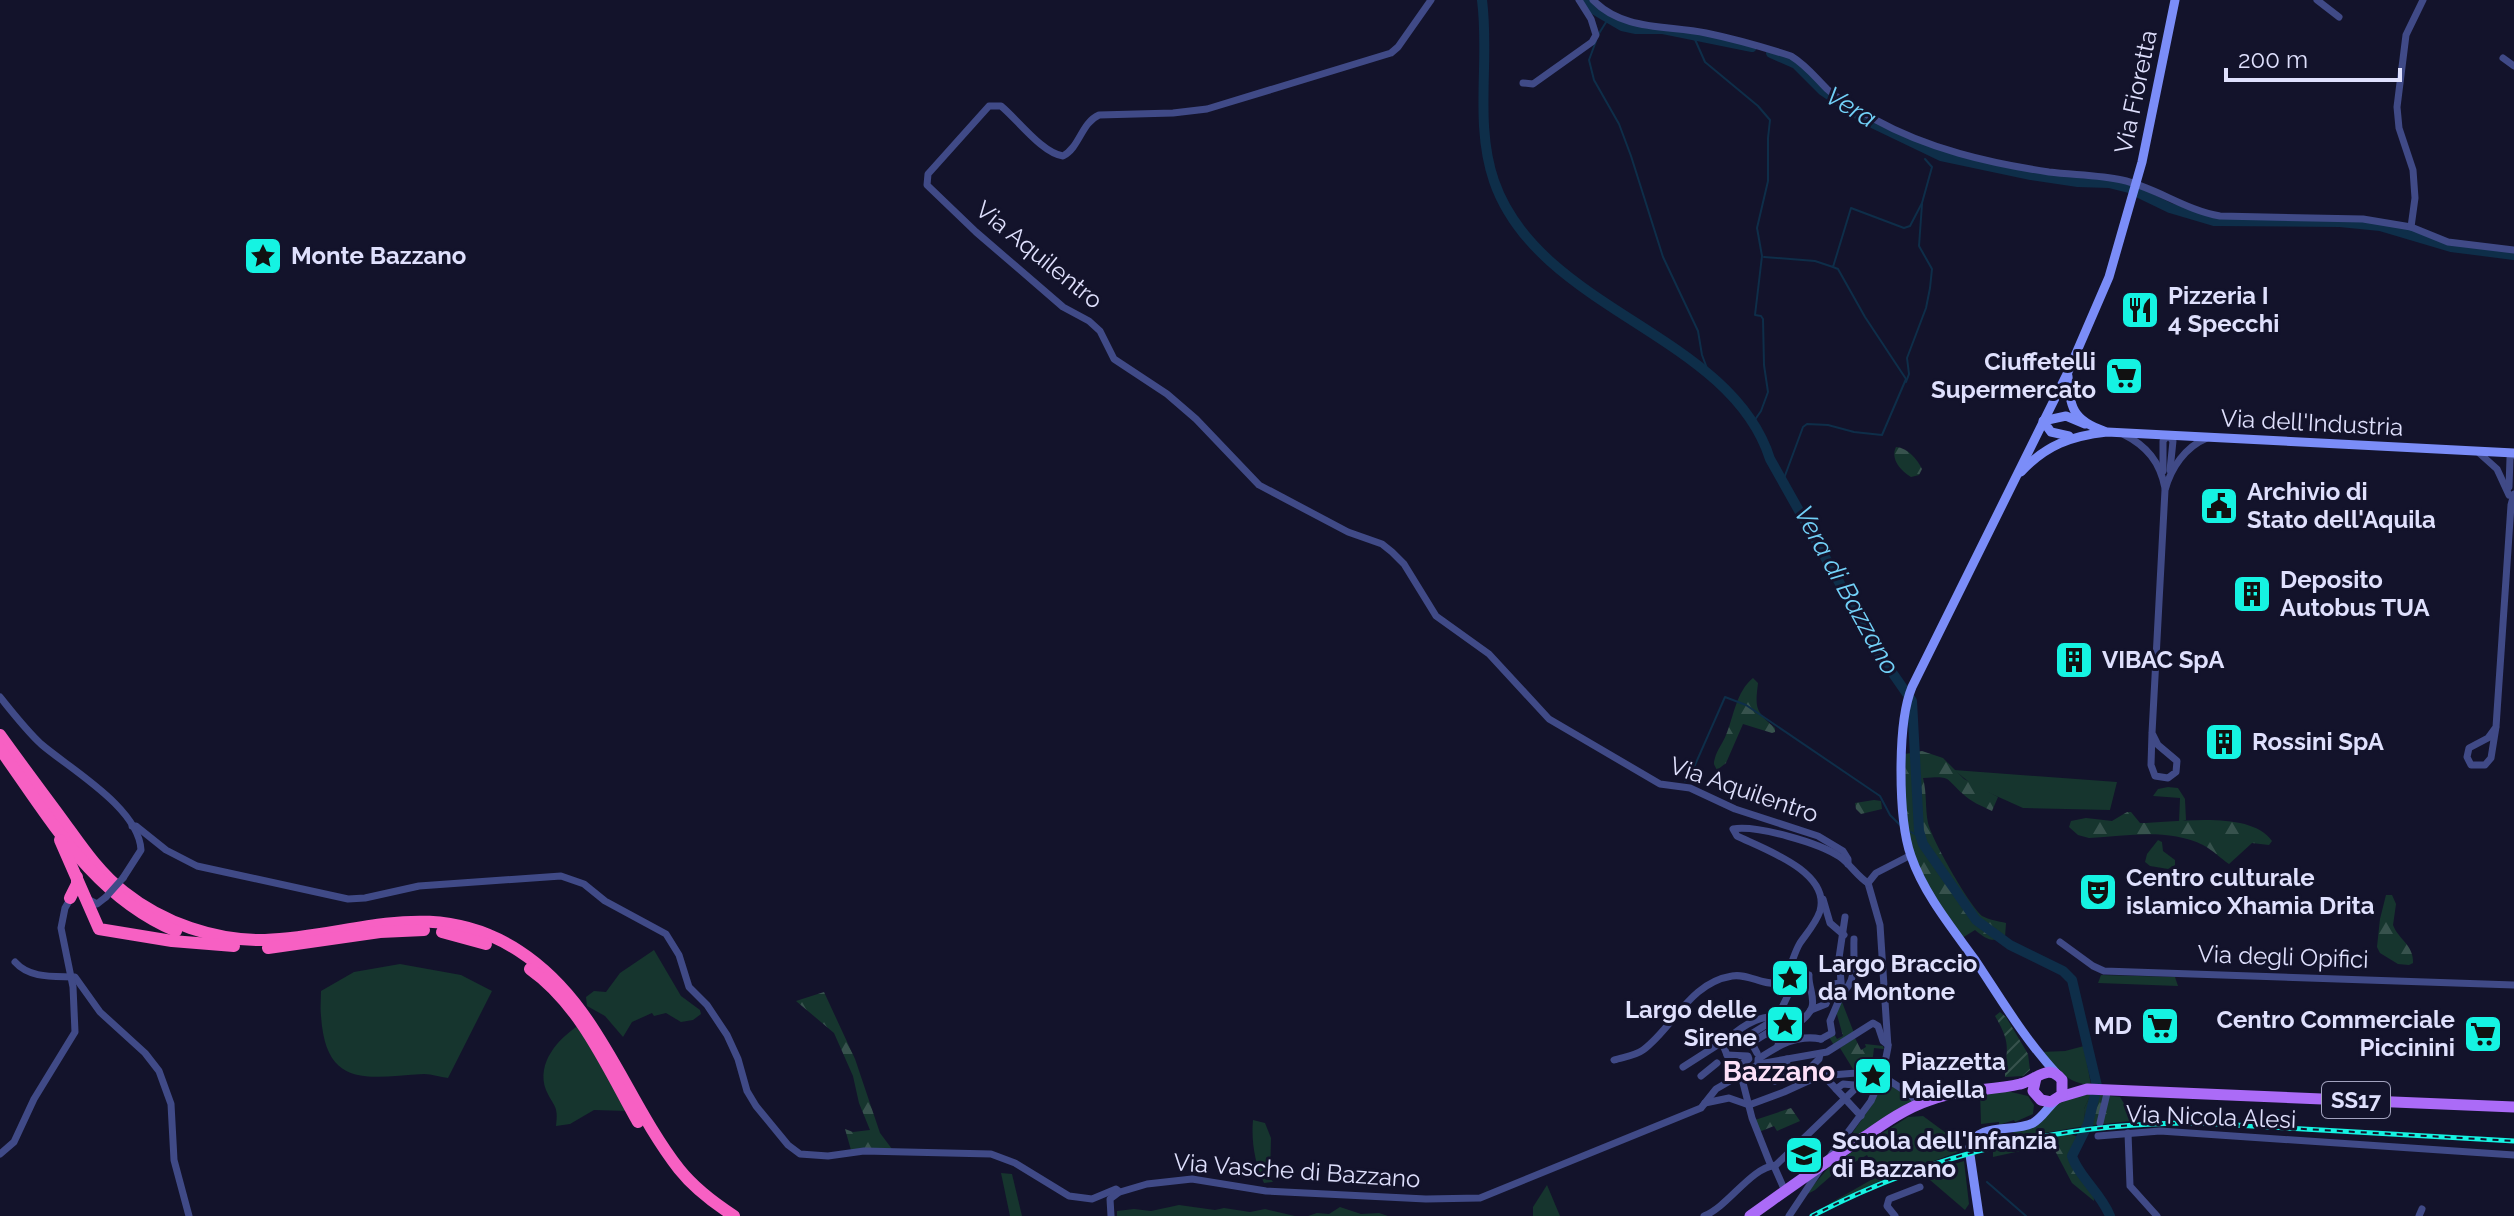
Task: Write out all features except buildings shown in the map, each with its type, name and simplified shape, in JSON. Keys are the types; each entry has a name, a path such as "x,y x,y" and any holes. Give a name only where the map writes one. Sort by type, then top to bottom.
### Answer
{"highway":[{"path":"0,735 110,880 141,904 177,923 217,935 264,940 378,923 418,921 459,926 494,938 516,950 548,972 591,1023 656,1137 681,1171 734,1216"},
{"path":"0,749 92,873 126,904 179,933 234,946"},
{"path":"50,819 93,919 99,929 105,931 172,941 287,947 380,932 419,930 454,934 511,955 540,976 563,1000 583,1026 648,1140 675,1177 694,1197 720,1216"},
{"path":"70,898 77,877"},
{"path":"93,919 103,900"}],"main road":[{"name":"Via Fioretta","path":"2058,1075 2032,1045 1933,899 1911,855 1906,834 1903,724 1908,696 2068,372 2112,267 2136,188 2175,0"},
{"path":"2068,372 2071,402 2085,424"},
{"name":"Via dell'Industria","path":"2112,432 2063,416 2043,421 2053,434 2112,432 2514,453"},
{"name":"Via dell'Industria","path":"2014,481 2049,448 2079,435"},
{"path":"2032,1045 2039,1064 2033,1088 2042,1107 2041,1116"},
{"path":"1750,1216 1858,1141 1918,1104 1953,1093 2025,1083 2045,1072 2058,1075 2064,1087 2041,1116 2028,1125 1979,1134 1973,1139 1970,1151 1975,1214"},
{"name":"SS17","path":"2058,1075 2090,1089"},
{"path":"1998,1087 2020,1090 2049,1102 2058,1098"},
{"name":"SS17","path":"2058,1098 2090,1089 2106,1089 2514,1107"}],"street":[{"name":"Via Aquilentro","path":"1431,0 1391,53 1207,109 1099,115 1087,124 1066,156 1055,155 1001,106 989,106 928,174 927,185 1063,307 1089,321 1100,331 1114,359 1167,394 1259,485 1348,532 1382,544 1392,552 1404,564 1436,616 1489,654 1549,719 1657,782 1690,788 1735,809 1814,834 1839,848 1848,859 1848,864"},
{"path":"1523,83 1533,84 1592,42 1596,35 1594,27 1579,0"},
{"path":"1593,0 1613,15 1632,23 1704,32 1791,56 1802,62 1830,91 1875,120 1955,153 2015,167 2114,179 2220,216 2341,218 2411,227 2448,242 2514,250"},
{"path":"2317,0 2339,17"},
{"path":"2411,227 2415,211 2415,182 2410,156 2399,128 2397,107 2406,35 2423,0"},
{"path":"2503,58 2514,66"},
{"path":"2112,432 2132,439 2146,450 2166,480"},
{"path":"2152,733 2158,745 2177,761 2176,772 2168,778 2157,777 2152,771 2152,733 2165,490 2173,441 2168,435"},
{"path":"2166,480 2190,450 2212,438"},
{"path":"2476,451 2497,469 2513,494"},
{"path":"2496,727 2488,738 2469,748 2467,757 2471,765 2481,767 2491,760 2496,727 2513,494 2510,459 2514,453"},
{"name":"Via Vasche di Bazzano","path":"0,697 37,740 93,782 132,826 174,856 197,866 277,886 348,899 419,886 561,876 584,884 605,901 666,934 679,955 689,987 707,1005 727,1035 747,1091 756,1106 788,1145 800,1154 828,1156 864,1151 991,1154 1015,1163 1069,1196 1092,1199 1116,1189 1120,1192 1147,1184 1192,1179 1266,1191 1475,1199 1492,1195 1536,1173 1693,1111 1705,1103"},
{"path":"0,1154 14,1142 34,1099 74,1035 71,976 61,931 63,914 70,898 78,895 94,904 103,900 123,878 141,852 132,826"},
{"path":"1789,1216 1799,1198 1861,1116 1882,1078 1888,1045 1880,923 1868,883 1830,851 1812,843 1733,828 1736,835 1808,874 1825,902 1830,923 1844,935"},
{"path":"1868,883 1876,873 1911,855"},
{"path":"1780,983 1818,916 1821,898"},
{"path":"1842,993 1839,953 1845,917"},
{"path":"1778,1044 1803,1038 1821,1039 1832,1033 1830,1021 1853,977 1854,939"},
{"name":"Via degli Opifici","path":"2060,942 2104,971 2514,985"},
{"path":"15,962 28,972 77,979 100,1012 145,1053 159,1071 171,1104 174,1160 189,1216"},
{"path":"1788,970 1809,975 1813,999 1811,1010"},
{"path":"1614,1060 1644,1049 1690,998 1708,985 1733,976 1763,983 1780,983 1789,993 1779,1016 1748,1035 1753,1055"},
{"path":"1758,1064 1758,1059 1778,1044 1789,1029 1811,1010 1825,1004 1834,984 1840,983"},
{"path":"1779,1016 1789,1029"},
{"path":"1683,1067 1702,1053 1722,1044 1743,1026 1779,1016"},
{"path":"1705,1103 1714,1090 1758,1064 1820,1054 1841,1046 1873,1023 1878,1026 1883,1041 1888,1045"},
{"path":"1751,1043 1768,1030 1778,1044"},
{"path":"1808,1078 1813,1065 1820,1058 1821,1039"},
{"path":"1722,1044 1722,1059"},
{"path":"1701,1076 1722,1059 1767,1054"},
{"path":"1738,1066 1753,1055"},
{"path":"1775,1081 1786,1074 1787,1059"},
{"path":"1705,1103 1729,1098 1749,1105 1808,1078 1840,1072 1882,1078 1911,1095 1918,1104"},
{"path":"1741,1075 1752,1118 1785,1191"},
{"path":"1824,1076 1861,1116"},
{"path":"1704,1216 1718,1209 1735,1192 1772,1166 1866,1078"},
{"path":"1836,1089 1845,1083 1856,1087"},
{"name":"Via Nicola Alesi","path":"2100,1123 2106,1089"},
{"path":"1850,1130 1850,1138 1858,1141"},
{"name":"Via Nicola Alesi","path":"2098,1136 2155,1131 2252,1135 2514,1155"},
{"path":"2128,1133 2130,1186 2157,1216"},
{"path":"1895,1216 1887,1206 1889,1199 1920,1187"},
{"path":"1111,1216 1110,1199 1120,1192"}],"green space":[{"path":"1896,447 1915,458 1922,469 1919,475 1911,477 1900,468 1894,456"},
{"path":"1753,678 1758,683 1758,708 1775,732 1743,724 1726,763 1717,770 1714,763 1716,755 1739,697"},
{"path":"1922,751 1943,758 1964,779 1998,797 1992,811 1970,799 1947,779 1923,778 1928,823 1943,857 1982,916 2006,923 2005,937 1989,939 1975,930 1962,938 1929,888 1913,856 1908,833 1905,754"},
{"path":"1954,770 2117,782 2110,810 2023,808 1974,786"},
{"path":"2178,788 2185,799 2186,820 2179,822 2180,798 2153,796 2158,789"},
{"path":"1881,801 1882,809 1861,814 1856,809 1855,803"},
{"path":"2131,812 2140,823 2229,821 2261,831 2272,841 2269,845 2252,843 2229,864 2203,845 2176,836 2147,834 2089,838 2078,835 2069,827 2071,821 2086,818 2112,821"},
{"path":"2158,840 2162,842 2163,851 2175,860 2175,865 2168,869 2145,862"},
{"path":"2386,895 2392,895 2396,904 2393,925 2411,951 2413,963 2409,965 2398,964 2380,953 2377,947"},
{"path":"654,950 681,996 701,1014 693,1020 681,1022 666,1013 654,1016 652,1013 632,1022 623,1037 605,1016 587,1006 586,997 594,991 606,992 620,973"},
{"path":"400,964 461,975 492,991 448,1078 424,1074 385,1077 353,1074 341,1068 331,1057 325,1040 321,991 354,972"},
{"path":"2101,975 2175,977 2178,986 2098,983"},
{"path":"824,992 855,1059 880,1133 892,1149 851,1150 845,1129 853,1132 870,1130 853,1076 834,1033 796,1001"},
{"path":"1842,1002 1854,1033 1835,1047 1829,1037 1834,1034 1837,1039 1843,1036 1836,1011"},
{"path":"2000,1012 2028,1054 2030,1070 2023,1076 2005,1077 2006,1040 1995,1016"},
{"path":"579,1025 628,1111 594,1110 570,1124 556,1126 556,1110 546,1090 544,1070 557,1045"},
{"path":"1855,1038 1861,1050 1866,1047 1865,1044 1883,1046 1884,1049 1874,1048 1872,1064 1860,1063 1859,1069 1853,1069 1840,1048"},
{"path":"2084,1046 2091,1085 2076,1082 2062,1074 2040,1052 2065,1051"},
{"path":"1884,1080 1913,1101 1854,1137 1853,1132 1872,1105"},
{"path":"2007,1091 2028,1096 2034,1105 2033,1114 2015,1122 1981,1124 1980,1092"},
{"path":"2075,1094 2091,1094 2084,1109 2085,1126 2014,1138 2013,1131"},
{"path":"2091,1094 2120,1097 2130,1121 2085,1126 2084,1109"},
{"path":"1791,1108 1800,1121 1777,1131 1774,1126 1759,1132 1755,1120"},
{"path":"1923,1116 1961,1144 1961,1151 1882,1180 1827,1205 1878,1176 1867,1155 1804,1196 1830,1166 1908,1117"},
{"path":"1253,1120 1265,1123 1271,1138 1270,1178 1273,1182 1264,1183 1258,1168 1253,1144"},
{"path":"2069,1134 2082,1138 2083,1142 2072,1150 2073,1157 2091,1187 2094,1201 2072,1183 2052,1145 2038,1147 2039,1140"},
{"path":"2039,1140 2038,1147 1993,1157 1993,1150"},
{"path":"1964,1161 1969,1204 1965,1210 1923,1174"},
{"path":"1001,1173 1012,1174 1022,1216 1010,1216"},
{"path":"1547,1185 1560,1216 1533,1216 1533,1207"},
{"path":"1179,1205 1250,1212 1265,1209 1295,1216 1117,1216 1117,1211 1151,1211"},
{"path":"1340,1207 1361,1214 1388,1216 1308,1216 1329,1214"}],"waterway":[{"name":"Vera di Bazzano","path":"1482,0 1488,159 1494,181 1517,225 1550,262 1677,350 1716,381 1749,416 1880,655 1912,701 1919,831 1923,844 1976,920 2010,945 2063,971 2072,980 2097,1086 2088,1124 2072,1156 2110,1216"},
{"name":"Vera","path":"1585,0 1593,9 1622,26 1663,29 1752,47"},
{"path":"1598,35 1608,19"},
{"path":"1693,35 1705,62 1758,106 1770,120 1768,181 1757,228 1762,256 1755,315 1763,319 1768,392 1752,424"},
{"path":"1596,41 1589,60 1594,80 1619,124 1663,257 1698,331 1702,355 1711,379"},
{"name":"Vera","path":"1771,53 1796,64 1822,90 1866,120 1941,156 2031,175 2129,188"},
{"path":"1764,257 1815,261 1833,267 1851,208 1904,228 1910,226 1922,203 1932,167 1925,159"},
{"name":"Vera","path":"2139,193 2170,208 2214,221 2340,222 2380,226 2451,247 2514,255"},
{"path":"1906,382 1909,374 1907,358 1926,308 1932,269 1919,246 1922,204"},
{"path":"1783,481 1803,427 1807,424 1828,425 1882,435 1906,379 1838,269 1833,267"},
{"path":"1685,781 1725,697 1746,705 1880,796 1890,815 1901,826"},
{"path":"1911,832 1921,838"},
{"path":"1987,1182 2026,1216"}],"railway":[{"path":"1812,1216 1904,1175 1952,1159 2049,1135 2098,1128 2199,1123 2514,1141"}],"place":[{"name":"Monte Bazzano","path":"263,256"},
{"name":"Pizzeria I 4 Specchi","path":"2140,310"},
{"name":"Ciuffetelli Supermercato","path":"2124,376"},
{"name":"Archivio di Stato dell'Aquila","path":"2219,506"},
{"name":"Deposito Autobus TUA","path":"2252,594"},
{"name":"VIBAC SpA","path":"2074,660"},
{"name":"Rossini SpA","path":"2224,742"},
{"name":"Centro culturale islamico Xhamia Drita","path":"2098,892"},
{"name":"Largo Braccio da Montone","path":"1790,978"},
{"name":"Largo delle Sirene","path":"1785,1024"},
{"name":"MD","path":"2160,1026"},
{"name":"Centro Commerciale Piccinini","path":"2483,1034"},
{"name":"Piazzetta Maiella","path":"1873,1076"},
{"name":"Scuola dell'Infanzia di Bazzano","path":"1804,1155"}],"district":[{"name":"Bazzano","path":"1779,1071"}]}
